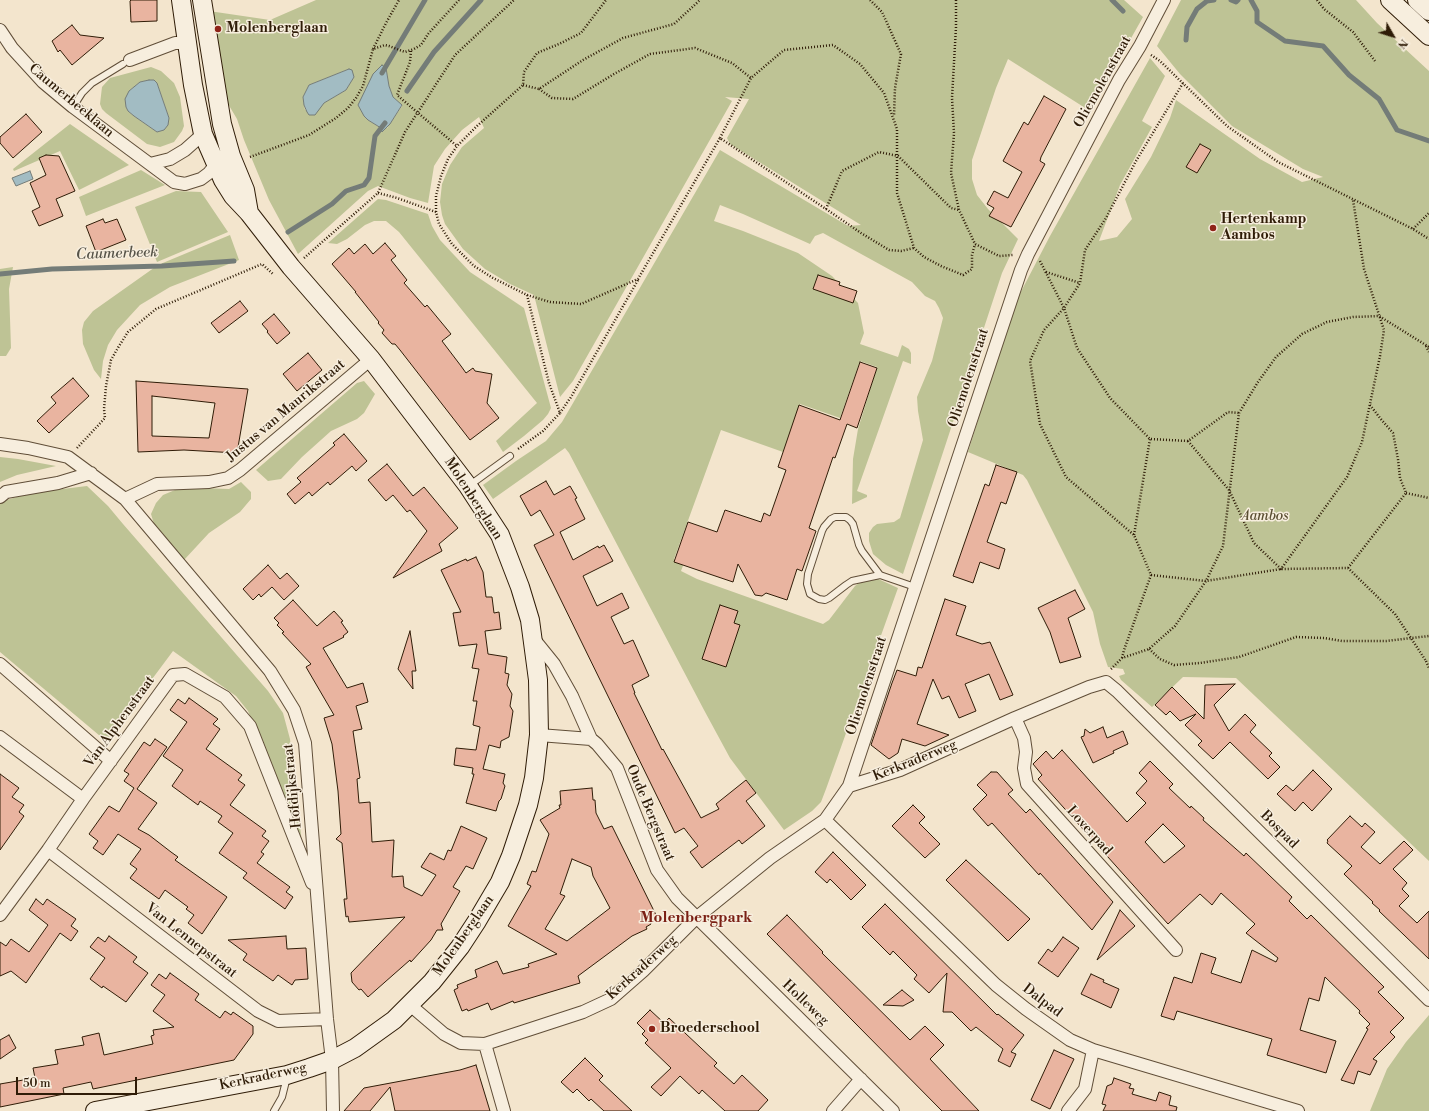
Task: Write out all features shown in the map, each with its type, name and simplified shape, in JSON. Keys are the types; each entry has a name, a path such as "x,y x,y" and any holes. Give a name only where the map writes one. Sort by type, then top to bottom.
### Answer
{"street":[{"name":"Molenberglaan","path":"181,0 193,85 203,134 227,161 245,190 249,213 291,267 371,359 468,486 500,536 520,587 530,620 538,680 539,735 534,778 528,805 511,856 500,882 469,934 432,982 410,1005"},
{"name":"Molenberglaan","path":"202,0 227,161"},
{"name":"Oliemolenstraat","path":"849,786 1021,270 1119,80 1140,46 1164,0"},
{"path":"1417,0 1429,11"},
{"path":"1391,1 1429,36"},
{"name":"Caumerbeeklaan","path":"0,30 12,48 43,82 73,107 174,182 179,184 201,179 227,161"},
{"path":"127,62 175,43 187,43"},
{"path":"150,164 170,159 185,150 203,134"},
{"name":"Justus van Maurikstraat","path":"125,498 157,484 209,482 228,478 240,470 371,359"},
{"path":"0,444 28,448 68,457"},
{"name":"Hofdijkstraat","path":"68,457 125,498 270,671 294,710 305,743 327,1019 332,1060 333,1111"},
{"path":"0,496 6,492 58,483 92,473"},
{"name":"Oude Bergstraat","path":"533,638 554,664 572,696 591,739 605,752 617,768 657,870 677,898 696,918"},
{"path":"0,664 111,761"},
{"name":"Van Alphenstraat","path":"0,915 173,675 185,674 224,697 250,726 317,895"},
{"name":"Kerkraderweg","path":"95,1111 287,1075 332,1060 366,1041 394,1020 410,1005 444,1034 461,1043 485,1044 583,1012 611,999 643,971 696,918 770,858 825,820 849,786 900,770 1015,718 1089,687 1106,682"},
{"name":"Bospad","path":"1106,682 1117,691 1429,1000"},
{"name":"Loverpad","path":"1015,718 1024,738 1026,752 1024,768 1027,784 1176,950"},
{"path":"539,735 591,739"},
{"path":"0,737 83,799"},
{"name":"Dalpad","path":"825,820 996,985 1026,1009 1070,1040 1093,1050 1298,1111"},
{"name":"Van Lennepstraat","path":"48,850 258,1011 278,1021 327,1019"},
{"name":"Holleweg","path":"696,918 893,1111"},
{"path":"485,1044 504,1111"},
{"path":"1068,1111 1085,1089 1093,1050"},
{"path":"833,1111 861,1079"}],"lane":[{"path":"73,107 82,93 92,82 127,62"},
{"path":"468,486 510,456"},
{"path":"880,575 862,551 853,524 850,520 846,517 835,516 831,519 824,527 808,574 807,584 810,594 824,600 852,581 880,575 915,588"},
{"path":"274,1111 282,1097 287,1075"}],"path":[{"path":"227,161 309,135 336,118 348,108 363,86 373,50 399,0"},
{"path":"373,50 385,45 400,50 410,51 421,45 428,34 459,0"},
{"path":"68,457 105,418 104,408 106,386 111,360 128,332 156,310 262,264 278,278 349,219 378,193 405,132 419,113 455,56 514,0"},
{"path":"606,0 581,33 537,53 524,72 523,85 458,146 448,159 441,176 436,196 436,212 439,224 452,244 474,266 493,278 527,295 550,302 581,304 638,279"},
{"path":"539,89 583,60 623,38 674,24 700,0"},
{"path":"870,0 882,12 901,54 895,88 894,118"},
{"path":"956,0 952,98 954,133 951,172 959,210 975,244 999,256 1028,254 1038,258 1064,308 1077,348 1110,398 1150,439 1188,441 1228,412 1240,413"},
{"path":"1317,0 1324,10 1353,32 1375,61"},
{"path":"510,456 543,431 560,413 571,397 720,138 751,78 784,50 833,45 860,64 884,93 897,129 897,193 914,248 941,266 963,275 972,269 972,255 975,244"},
{"path":"523,85 539,89 552,98 573,99 650,54 695,48 732,63 751,78"},
{"path":"410,51 410,62 397,95 398,97 458,146"},
{"path":"1160,61 1227,126 1278,162 1413,229 1429,239"},
{"path":"1122,658 1151,575 1134,535 1066,477 1040,424 1030,361 1044,330 1064,308 1080,283 1085,250 1106,218 1136,161 1183,83"},
{"path":"720,138 861,233 889,250 901,251 914,248"},
{"path":"826,209 842,171 879,152 898,156 950,208 959,210"},
{"path":"378,193 436,212"},
{"path":"1282,569 1347,477 1362,442 1370,404 1384,330 1364,269 1353,200"},
{"path":"1413,229 1429,213"},
{"path":"1046,272 1080,283"},
{"path":"527,295 549,383 560,413"},
{"path":"1115,664 1122,658 1149,648 1175,626 1206,581 1223,546 1240,413 1258,382 1276,357 1302,334 1327,322 1353,317 1379,316 1427,346 1429,352"},
{"path":"1370,404 1393,433 1400,478 1406,493"},
{"path":"1134,535 1150,439"},
{"path":"1188,441 1229,490 1254,543 1282,569"},
{"path":"1406,493 1429,498"},
{"path":"1348,568 1406,493"},
{"path":"1151,575 1206,581 1282,569 1348,568 1395,614 1429,668"},
{"path":"1149,648 1160,659 1174,665 1239,657 1296,636 1342,641 1386,640 1429,636"}],"green space":[{"path":"316,0 1124,0 1143,17 1090,111 1008,59 996,88 972,160 972,179 977,195 988,209 1018,239 1002,273 903,574 886,565 873,554 869,541 869,533 877,524 894,522 900,518 923,440 917,397 932,361 943,318 939,308 935,301 925,296 912,282 823,233 815,236 810,244 720,205 714,221 798,253 832,276 858,303 864,333 860,344 898,357 902,345 909,349 911,353 911,364 903,361 857,491 867,495 867,497 852,504 853,459 858,429 877,367 860,361 840,418 800,404 783,452 721,430 674,559 684,563 681,571 697,579 823,624 829,620 855,586 864,579 876,578 898,588 821,802 812,811 784,830 730,758 565,448 493,499 483,485 546,441 562,422 720,150 848,226 861,225 730,144 727,138 749,99 725,97 732,101 573,381 560,397 534,295 510,284 485,269 463,249 445,224 442,215 440,202 442,184 450,165 462,147 484,128 479,117 462,130 445,149 434,166 428,203 378,186 368,191 298,254 269,200 244,140 237,119 221,92 209,11 270,20","holes":["386,68 389,86 393,97 402,106 387,128 381,128 368,120 358,105","349,69 354,77 346,90 324,103 305,110 303,97 309,85"]},
{"name":"Aambos","path":"1181,0 1356,0 1377,23 1429,71 1429,861 1236,678 1183,677 1152,707 1121,680 1119,676 1125,674 1123,669 1108,667 1100,644 1093,612 1027,480 1023,475 968,452 1014,305 1050,236 1150,58 1165,76 1142,121 1152,127 1120,185 1099,241 1117,237 1132,219 1125,199 1151,157 1170,118 1176,100 1260,159 1302,182 1323,177 1303,169 1232,126 1180,74 1157,46"},
{"path":"151,67 161,71 174,83 180,97 184,126 174,142 160,147 147,144 102,109 100,104 102,87 110,78","holes":["154,80 157,83 169,118 164,130 157,132 134,116 126,107 129,91 140,82"]},
{"path":"70,124 129,165 79,190 60,151 14,171 13,169"},
{"path":"141,170 165,185 86,216 79,197"},
{"path":"176,191 201,192 228,232 157,262 135,207"},
{"path":"378,199 386,200 428,214 432,226 440,240 470,272 524,308 551,408 543,420 503,452 496,441 537,403 399,232 386,221 374,221 365,225 347,239 337,244 328,243"},
{"path":"230,235 239,260 170,287 140,305 117,330 108,345 103,361 101,379 94,370 83,344 82,330 84,322 93,311 158,265"},
{"path":"13,267 9,289 11,348 6,356 0,356 0,269"},
{"path":"364,381 375,394 364,413 357,419 331,431 302,457 281,479 268,481 256,470 357,383"},
{"path":"0,457 56,466 17,475 0,482"},
{"path":"241,482 251,492 251,499 240,512 209,533 184,560 154,524 151,514 156,503 163,495 175,490 202,488 229,489"},
{"path":"87,486 108,506 268,691 283,713 290,739 303,852 248,711 236,696 173,651 106,741 0,652 0,502 30,493"},
{"path":"1429,1015 1429,1111 1370,1111 1387,1069 1406,1042"}],"water":[{"path":"382,65 386,68 389,86 393,97 402,105 390,124 382,132 381,128 364,116 358,105 373,74"},
{"path":"349,69 352,70 354,77 346,90 324,103 315,115 309,115 304,105 303,97 309,85"},
{"path":"154,80 157,83 169,118 168,125 164,130 157,132 134,116 126,107 125,99 129,91 140,82"},
{"path":"30,171 33,179 16,186 12,178"}],"building":[{"path":"131,0 157,0 157,21 131,22"},
{"path":"72,25 80,35 104,38 72,65 60,50 58,52 52,41"},
{"path":"1044,96 1066,109 1041,157 1040,161 1045,164 1011,227 989,216 994,208 987,204 994,191 1008,198 1022,172 1003,161 1024,122 1028,125"},
{"path":"26,114 42,132 13,158 0,143 0,137"},
{"path":"1200,144 1211,150 1197,173 1186,167"},
{"path":"46,155 59,156 75,191 56,199 63,216 39,226 32,211 40,207 30,183 46,175 39,158"},
{"path":"103,219 105,223 117,219 126,240 96,252 86,226"},
{"path":"385,243 396,256 391,260 407,280 404,283 425,307 427,305 451,334 442,341 466,373 473,368 475,371 492,374 487,403 499,418 470,440 400,350 382,333 384,330 378,323 379,322 332,264 349,248 354,254 365,244 373,254"},
{"path":"818,275 840,282 839,285 857,291 853,303 813,289"},
{"path":"240,301 248,311 219,333 211,323"},
{"path":"274,314 290,333 277,344 262,324"},
{"path":"308,353 322,370 297,391 283,374"},
{"path":"860,362 877,368 857,428 847,424 835,458 833,457 809,528 816,531 802,571 797,569 787,600 766,593 762,596 755,595 738,564 733,582 674,562 688,522 717,532 725,510 761,522 764,513 770,516 786,470 778,467 799,405 840,420"},
{"path":"73,378 89,396 49,433 37,421 56,403 51,397"},
{"path":"136,381 248,389 237,453 184,450 138,452","holes":["152,396 215,403 209,438 152,436"]},
{"path":"344,434 367,461 356,471 352,466 330,485 328,482 312,496 309,492 295,504 287,494 301,482 297,478 335,445 333,443"},
{"path":"387,464 413,496 424,487 458,528 439,544 442,551 393,578 427,531 410,510 407,512 393,495 386,501 368,480"},
{"path":"996,465 1017,472 1006,504 1001,502 987,542 1005,549 999,569 980,562 973,583 953,576 985,484 989,486"},
{"path":"546,481 554,495 570,486 577,498 575,499 585,519 560,532 573,560 598,546 599,548 604,545 613,561 583,576 597,606 622,593 629,608 611,617 624,644 633,640 649,676 632,685 634,693 662,750 663,749 701,818 719,809 716,804 746,780 756,793 746,801 765,826 742,844 739,840 702,868 690,852 698,846 684,828 675,833 534,545 554,535 540,510 531,516 520,496"},
{"path":"476,557 483,572 486,597 492,597 494,613 499,612 501,629 485,631 488,654 507,657 505,673 509,674 507,685 512,694 510,706 513,711 509,737 501,741 500,748 489,745 483,769 505,774 503,783 505,786 496,811 466,803 474,774 472,774 473,768 454,765 456,748 476,750 480,727 473,725 477,701 473,701 479,669 472,668 477,644 459,646 453,613 461,612 441,570 466,559 467,561"},
{"path":"268,565 280,579 287,573 299,586 284,600 272,587 261,597 259,594 253,600 243,589"},
{"path":"1075,590 1085,609 1068,618 1081,657 1060,663 1050,632 1038,608"},
{"path":"945,599 966,606 956,635 982,644 990,642 1013,695 1000,700 989,674 965,684 976,711 959,718 949,696 942,699 933,679 917,724 949,735 925,746 902,739 898,753 889,759 871,745 892,683 897,670 916,676 918,667 922,668"},
{"path":"293,600 317,626 334,611 343,621 341,622 348,632 343,636 344,637 323,648 347,688 363,683 368,702 356,706 362,729 353,731 360,778 357,779 359,803 370,802 372,842 394,840 392,877 403,876 404,887 422,896 436,875 421,867 430,853 444,860 448,850 451,851 461,826 487,838 473,869 466,866 453,887 460,891 441,924 443,930 437,930 431,940 411,962 410,960 368,997 352,982 351,973 405,917 349,922 348,916 346,917 344,899 347,899 342,843 336,839 341,834 338,791 332,744 324,718 334,715 306,667 311,664 282,633 284,632 277,625 279,623 274,618"},
{"path":"720,605 738,611 734,623 740,625 726,667 702,659"},
{"path":"410,631 416,671 412,671 413,689 398,669"},
{"path":"1235,684 1214,705 1229,731 1245,714 1256,725 1250,732 1272,753 1269,756 1280,767 1268,779 1230,742 1213,759 1198,745 1202,741 1185,725 1196,714 1180,721 1170,711 1166,715 1155,705 1172,687 1204,719 1205,685"},
{"path":"189,698 218,719 213,724 220,729 206,749 242,775 238,780 245,785 230,805 266,831 262,836 269,841 261,852 264,854 257,863 290,887 286,892 293,897 285,909 243,878 247,873 219,853 233,833 218,822 222,816 200,801 198,805 172,786 183,770 163,756 187,722 170,710 178,699 185,704"},
{"path":"1103,727 1107,738 1123,731 1128,744 1113,751 1114,753 1093,763 1081,737 1084,736 1085,729 1090,733"},
{"path":"155,739 167,747 137,789 157,803 138,829 149,835 178,857 175,860 227,897 202,934 188,923 194,915 186,909 188,907 165,890 159,899 130,878 137,869 130,864 141,849 118,834 103,855 93,848 98,841 89,834 109,806 119,812 134,788 124,781 129,774 124,771 144,742 150,746"},
{"path":"1062,750 1127,822 1146,803 1136,793 1147,781 1139,773 1150,761 1173,784 1169,788 1190,808 1191,806 1204,818 1203,820 1244,856 1246,853 1292,897 1289,901 1307,919 1311,915 1384,987 1378,992 1404,1018 1390,1032 1395,1037 1373,1059 1377,1061 1370,1075 1358,1071 1354,1084 1341,1080 1368,1029 1366,1028 1370,1024 1359,1013 1360,1011 1325,977 1319,1001 1309,998 1300,1030 1336,1041 1326,1073 1267,1055 1272,1039 1177,1011 1174,1020 1161,1016 1174,977 1192,983 1201,953 1216,958 1211,973 1241,983 1252,950 1276,962 1278,958 1246,933 1255,924 1221,893 1212,905 1200,894 1168,924 1038,779 1042,775 1033,764 1046,751 1053,759","holes":["1163,824 1185,846 1164,863 1145,842"]},
{"path":"1313,770 1332,789 1312,811 1303,802 1295,811 1277,794 1286,785 1293,791"},
{"path":"991,772 997,772 1013,790 1008,794 1026,813 1030,809 1113,902 1092,930 992,823 988,826 973,809 987,795 977,785"},
{"path":"0,774 19,788 12,797 24,805 19,812 24,816 0,850"},
{"path":"592,788 596,813 604,829 612,826 657,917 650,921 651,924 646,927 647,929 632,936 578,976 580,983 514,1003 513,1001 491,1010 488,1003 468,1011 467,1009 462,1011 454,990 458,988 457,985 477,977 475,970 497,961 503,974 529,967 528,964 557,954 508,926 531,886 527,884 532,871 536,872 549,834 540,820 560,808 560,791","holes":["572,859 591,867 593,876 610,908 567,941 545,929 565,896 560,894"]},
{"path":"913,805 925,817 919,823 940,844 925,858 892,826"},
{"path":"1350,816 1362,827 1365,823 1375,832 1361,847 1380,864 1404,841 1413,850 1393,869 1407,883 1402,889 1409,896 1399,906 1417,923 1429,911 1429,959 1379,911 1380,910 1372,903 1373,902 1344,874 1352,866 1327,843 1327,840"},
{"path":"833,852 866,885 851,900 830,879 827,883 815,872"},
{"path":"966,860 1030,919 1008,941 946,880"},
{"path":"36,899 43,905 47,899 76,919 71,926 78,931 71,941 60,933 26,983 11,971 0,976 0,942 6,946 11,939 29,952 48,925 29,910"},
{"path":"885,904 997,1015 998,1014 1024,1035 1011,1052 1016,1054 1010,1067 998,1061 1003,1049 976,1027 971,1031 952,1012 943,1012 947,973 929,993 914,979 917,975 893,951 890,955 862,927"},
{"path":"1120,910 1135,926 1097,960"},
{"path":"787,915 823,952 822,953 910,1040 925,1026 944,1045 930,1059 979,1111 942,1111 767,934"},
{"path":"109,936 137,957 133,962 148,973 126,1002 90,979 105,958 90,947 98,937 105,942"},
{"path":"286,936 287,949 306,948 308,979 295,980 292,985 278,975 273,981 243,960 247,954 228,940"},
{"path":"1063,937 1079,948 1058,977 1038,963 1048,949 1052,952"},
{"path":"170,973 199,994 195,1000 220,1018 225,1011 231,1015 233,1012 253,1026 253,1034 234,1060 93,1089 91,1082 63,1088 64,1094 0,1107 0,1084 35,1078 33,1068 58,1064 55,1050 84,1045 82,1037 99,1033 104,1055 153,1044 151,1036 154,1035 153,1030 174,1027 153,1011 165,995 151,985 159,974 166,979"},
{"path":"1091,974 1104,980 1103,982 1119,989 1111,1008 1081,994"},
{"path":"902,990 914,1000 903,1006 883,1005"},
{"path":"650,1010 664,1023 669,1018 717,1063 714,1066 734,1084 742,1075 768,1100 758,1111 725,1111 702,1090 699,1094 680,1076 661,1096 651,1087 671,1068 645,1043 648,1040 642,1034 645,1031 637,1023"},
{"path":"9,1035 16,1048 0,1059 0,1040"},
{"path":"1054,1050 1074,1059 1050,1109 1031,1100"},
{"path":"585,1058 603,1076 599,1080 632,1111 604,1111 591,1099 589,1101 577,1089 573,1093 561,1082"},
{"path":"476,1065 490,1111 395,1111 390,1087 370,1111 344,1111 364,1088 460,1070"},
{"path":"1114,1078 1131,1084 1129,1088 1134,1089 1132,1094 1156,1101 1159,1092 1171,1096 1169,1105 1177,1107 1176,1111 1103,1111 1106,1105 1102,1104 1107,1086 1112,1084"}],"waterway":[{"path":"382,73 425,0"},
{"name":"Caumerbeek","path":"407,91 434,52 481,0"},
{"name":"Caumerbeek","path":"1112,0 1123,11"},
{"name":"Caumerbeek","path":"1186,40 1187,27 1197,9 1207,1 1214,0"},
{"name":"Caumerbeek","path":"1231,0 1236,2 1238,0"},
{"name":"Caumerbeek","path":"1251,0 1257,11 1257,22 1285,41 1323,46 1349,75 1379,99 1397,130 1429,141"},
{"name":"Caumerbeek","path":"288,232 332,204 346,191 364,185 369,178 375,136 385,123"},
{"name":"Caumerbeek","path":"0,274 52,269 162,266 234,261"}],"place":[{"name":"Molenberglaan","path":"218,29"},
{"name":"Hertenkamp Aambos","path":"1213,228"},
{"name":"Broederschool","path":"652,1029"}],"district":[{"name":"Molenbergpark","path":"696,918"}]}
